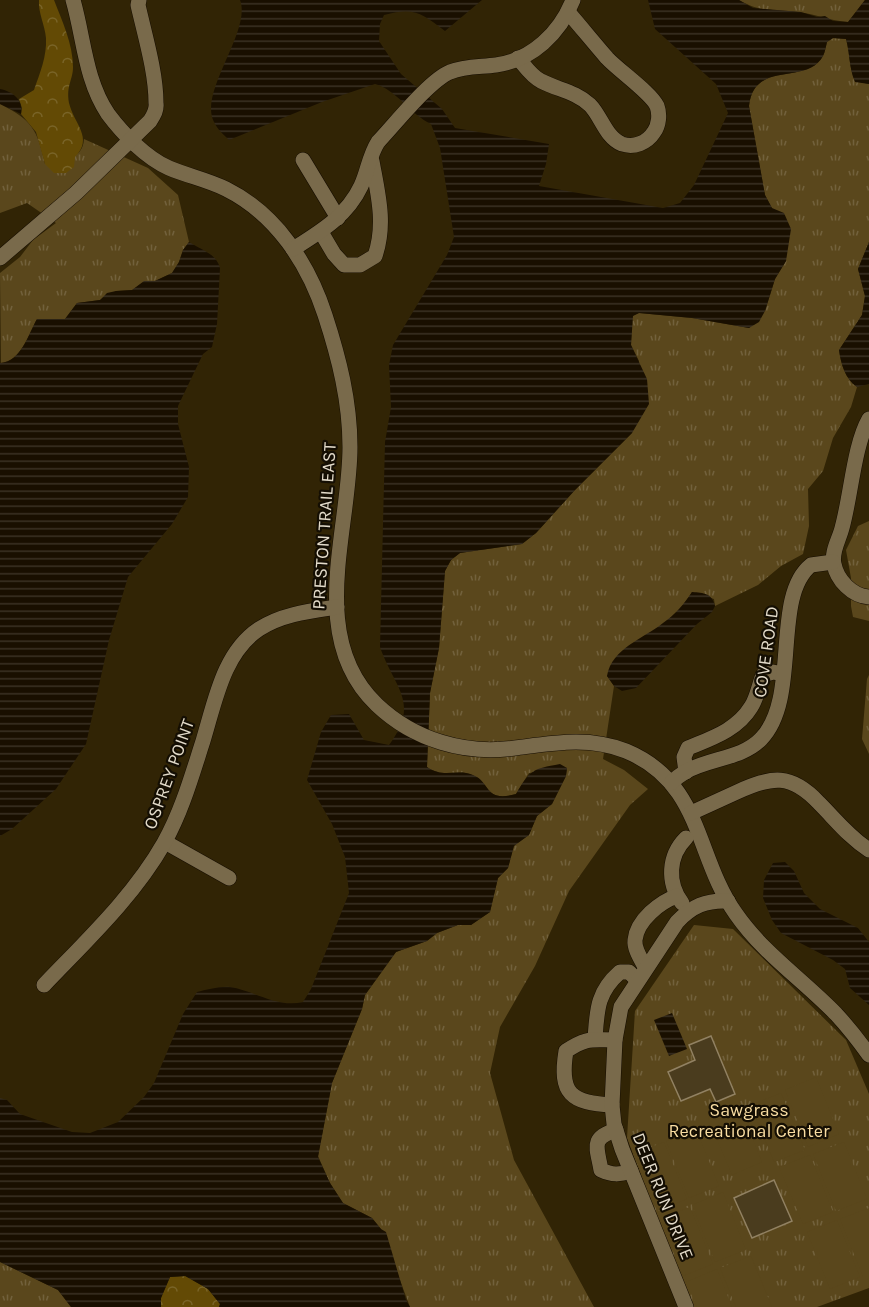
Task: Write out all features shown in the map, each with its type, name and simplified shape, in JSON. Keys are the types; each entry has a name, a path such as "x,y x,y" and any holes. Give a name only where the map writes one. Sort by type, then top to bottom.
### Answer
{"street":[{"name":"PRESTON TRAIL EAST","path":"73,0 89,73 106,111 131,139 164,165 221,186 245,200 267,217 293,249 308,273 320,301 340,366 348,410 350,473 337,580 341,642 354,674 365,693 379,707 403,724 433,740 456,747 493,750 571,741 599,743 638,757 655,769 671,783 691,813 728,901 746,927 769,953 834,1012 869,1055"},
{"path":"0,258 76,193 150,120 157,104 138,5 139,0"},
{"path":"293,249 321,232 353,201 362,185 370,156 378,142 437,79 450,72 498,65 531,52 561,25 571,6 608,58 655,103 659,118 657,127 652,135 638,144 621,143 613,139 599,117 580,97 541,81 532,75 518,58"},
{"path":"321,232 334,254 344,265 360,266 375,256 381,240 382,210 370,156"},
{"path":"303,160 338,218"},
{"path":"869,419 861,436 850,498 833,562 837,574 846,587 858,595 869,597"},
{"name":"COVE ROAD","path":"671,783 686,772 741,752 762,738 773,722 777,710 790,615 798,579 810,565 833,562"},
{"name":"OSPREY POINT","path":"44,985 135,886 165,842 192,778 223,677 237,650 247,638 278,619 337,607"},
{"path":"686,772 684,756 688,748 719,735 740,722 752,705 763,675 773,672 783,674"},
{"path":"691,813 756,783 769,779 782,779 798,785 816,800 838,825 869,850"},
{"path":"687,838 675,854 671,868 677,896 687,911"},
{"path":"165,842 229,878"},
{"path":"595,1039 599,1001 608,983 620,972 641,974 635,940 640,928 653,908 677,896"},
{"name":"DEER RUN DRIVE","path":"686,1307 616,1130 612,1105 615,1040 621,1007 677,922 687,911 703,903 715,900 728,901"},
{"path":"612,1105 591,1104 575,1099 565,1088 563,1068 566,1051 579,1042 595,1039 615,1040"},
{"path":"616,1130 603,1134 597,1139 601,1170 612,1175 631,1171"}],"green space":[{"path":"39,0 54,0 73,58 73,72 68,92 69,103 81,131 83,144 75,157 74,167 66,173 54,173 45,164 36,132 21,114 19,99 34,90 43,64 46,38"},
{"path":"739,0 865,0 848,22 805,13 761,9"},
{"path":"833,38 846,39 855,81 869,84 869,242 858,269 865,296 862,315 839,350 844,370 857,387 851,407 833,438 823,471 808,489 809,526 803,554 781,566 758,585 715,606 714,599 692,592 682,607 607,676 614,686 603,759 624,770 648,789 630,805 569,891 535,966 500,1027 490,1073 514,1160 594,1307 410,1307 381,1229 372,1218 343,1203 330,1183 318,1156 332,1083 362,1009 365,995 396,952 427,941 437,933 458,925 471,925 490,912 498,878 508,868 514,845 529,835 537,816 552,804 566,776 567,768 529,773 516,794 498,796 472,775 461,772 433,771 427,767 430,693 439,648 445,571 451,560 460,553 522,544 536,533 632,433 639,361 631,345 632,316 639,313 692,318 749,328 765,311 775,279 786,261 772,208 765,195 749,106 753,92 760,83 770,77 805,70 815,65 823,56 827,42"},
{"path":"0,104 19,115 32,127 45,164 76,155 83,146 84,139 148,168 178,195 189,242 172,273 155,281 144,282 132,290 116,291 100,300 77,303 65,319 37,319 19,352 14,358 1,363 0,273 20,257 33,240 56,223 27,203 0,213"},
{"path":"869,521 869,621 853,617 851,578 846,550 858,526"},
{"path":"869,675 869,754 862,739"},
{"name":"Sawgrass Recreational Center","path":"694,925 733,929 846,1040 869,1094 869,1288 817,1307 690,1307 627,1138 635,1011"},
{"path":"816,1077 839,1134 808,1147 785,1090"},
{"path":"781,1093 805,1150 774,1162 751,1105"},
{"path":"739,1105 762,1162 732,1175 708,1118"},
{"path":"696,1129 719,1186 689,1198 666,1141"},
{"path":"664,1142 687,1199 657,1211 633,1154"},
{"path":"844,1142 867,1199 836,1211 813,1154"},
{"path":"810,1155 833,1212 803,1224 779,1167"},
{"path":"723,1192 746,1250 715,1262 692,1205"},
{"path":"690,1207 713,1264 683,1276 660,1219"},
{"path":"869,1208 869,1274 863,1277 840,1219"},
{"path":"837,1220 860,1277 830,1289 807,1232"},
{"path":"751,1256 772,1307 736,1307 720,1268"},
{"path":"0,1262 58,1290 71,1307 0,1307"},
{"path":"717,1269 732,1307 697,1307 686,1282"},
{"path":"186,1276 208,1289 220,1304 219,1307 161,1307 161,1298 170,1277"}],"shaded area":[{"path":"240,0 482,0 445,31 417,13 403,12 384,15 380,24 379,41 401,74 442,109 455,128 549,144 539,186 663,208 680,203 694,185 728,113 716,84 655,29 648,0 739,0 753,8 801,12 817,17 825,16 833,21 848,22 865,0 869,0 869,84 855,82 846,39 833,38 827,42 823,56 815,65 805,70 770,77 760,83 753,92 749,106 765,195 772,208 784,213 791,229 786,261 775,279 759,322 749,328 692,318 639,313 633,316 631,345 647,379 649,404 632,433 536,533 522,544 460,553 451,560 445,571 439,648 430,693 427,767 433,771 473,775 498,796 516,794 529,775 537,769 560,764 567,768 566,776 552,804 537,816 529,835 514,846 508,868 498,878 490,912 471,925 458,925 437,933 427,941 396,952 365,995 362,1009 332,1083 318,1157 330,1183 343,1203 372,1218 386,1232 410,1307 219,1307 220,1304 208,1289 185,1276 170,1277 161,1298 161,1307 71,1307 58,1290 0,1262 0,1098 7,1100 20,1114 72,1132 90,1133 118,1122 144,1097 154,1083 183,1014 197,992 230,987 284,1003 303,1002 311,989 349,893 345,857 332,824 307,780 321,732 331,715 349,714 364,740 389,745 403,717 402,695 380,647 385,442 391,407 389,365 393,345 447,255 454,237 440,148 431,124 423,120 390,91 375,84 322,102 229,140 215,125 211,109 218,78 239,28 242,13"},
{"path":"0,89 16,97 21,105 21,114 0,104"},
{"path":"189,242 212,255 220,268 217,324 212,347 203,354 178,406 178,424 189,467 188,497 172,524 128,577 109,640 86,744 56,789 12,829 0,836 0,363 19,353 37,319 65,319 77,303 100,300 107,293 132,290 144,281 155,281 172,273"},
{"path":"869,242 869,384 857,387 844,371 839,350 862,315 865,296 858,269"},
{"path":"692,592 710,596 715,606 712,612 697,624 636,688 622,691 614,686 607,676 615,658 629,645 671,616"},
{"path":"785,862 794,871 804,893 820,909 858,928 869,942 869,1005 850,988 845,969 833,960 781,933 772,920 763,898 764,880 773,863"},
{"path":"672,1013 687,1049 669,1056 654,1020"}],"building":[{"path":"711,1036 735,1094 716,1102 710,1089 681,1101 668,1072 695,1060 689,1045"},
{"path":"774,1180 792,1221 752,1238 734,1198"}]}
